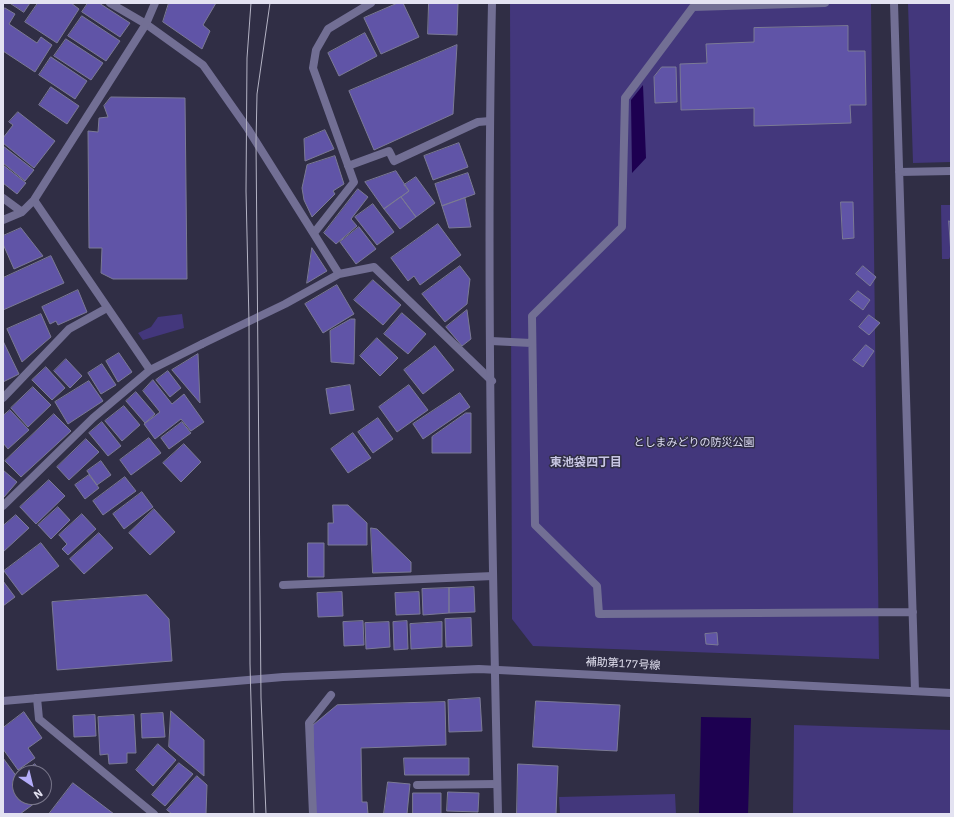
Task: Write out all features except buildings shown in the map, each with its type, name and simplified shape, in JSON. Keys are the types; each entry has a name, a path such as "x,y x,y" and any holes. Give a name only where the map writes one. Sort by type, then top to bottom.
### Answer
{"street":[{"path":"110,3 146,24 203,65 248,129 339,274"},
{"path":"3,220 22,212 34,200 146,24 155,3"},
{"path":"314,233 354,182 313,68 316,50 328,29 371,3"},
{"path":"492,3 490,121 491,341 494,669 498,814"},
{"path":"824,3 693,7 625,98 622,227 532,316 531,343 535,525 597,586 599,614 912,612"},
{"path":"894,3 915,691"},
{"path":"348,166 389,151 394,161 478,122 490,121"},
{"path":"899,172 951,171"},
{"path":"3,198 22,212"},
{"path":"34,200 150,370"},
{"path":"3,506 93,418 150,370 285,304 339,274 374,267 492,381"},
{"path":"3,398 69,329 107,308"},
{"path":"491,341 531,343"},
{"path":"283,585 493,576"},
{"name":"補助第177号線","path":"3,701 294,676 494,669 951,692"},
{"path":"312,814 309,723 331,695"},
{"path":"37,698 38,720 154,814"},
{"path":"417,785 497,784"}],"green space":[{"name":"としまみどりの防災公園","path":"510,3 871,3 879,659 533,646 512,619"},
{"path":"908,3 951,3 951,162 913,163"},
{"path":"941,205 951,205 951,255 949,259 942,259"},
{"path":"182,314 184,328 143,340 138,333 151,327 158,317"},
{"path":"794,725 951,730 951,814 793,814"},
{"path":"675,794 676,814 560,814 559,797"}],"shaded area":[{"path":"643,85 646,158 632,173 631,100"},
{"path":"701,717 751,718 748,814 699,814"}],"tram line":[{"path":"251,3 247,58 246,191 249,322 250,664 254,814"},
{"path":"266,814 261,698 256,142 257,94 270,3"}],"district":[{"name":"東池袋四丁目","path":"586,463"}]}
